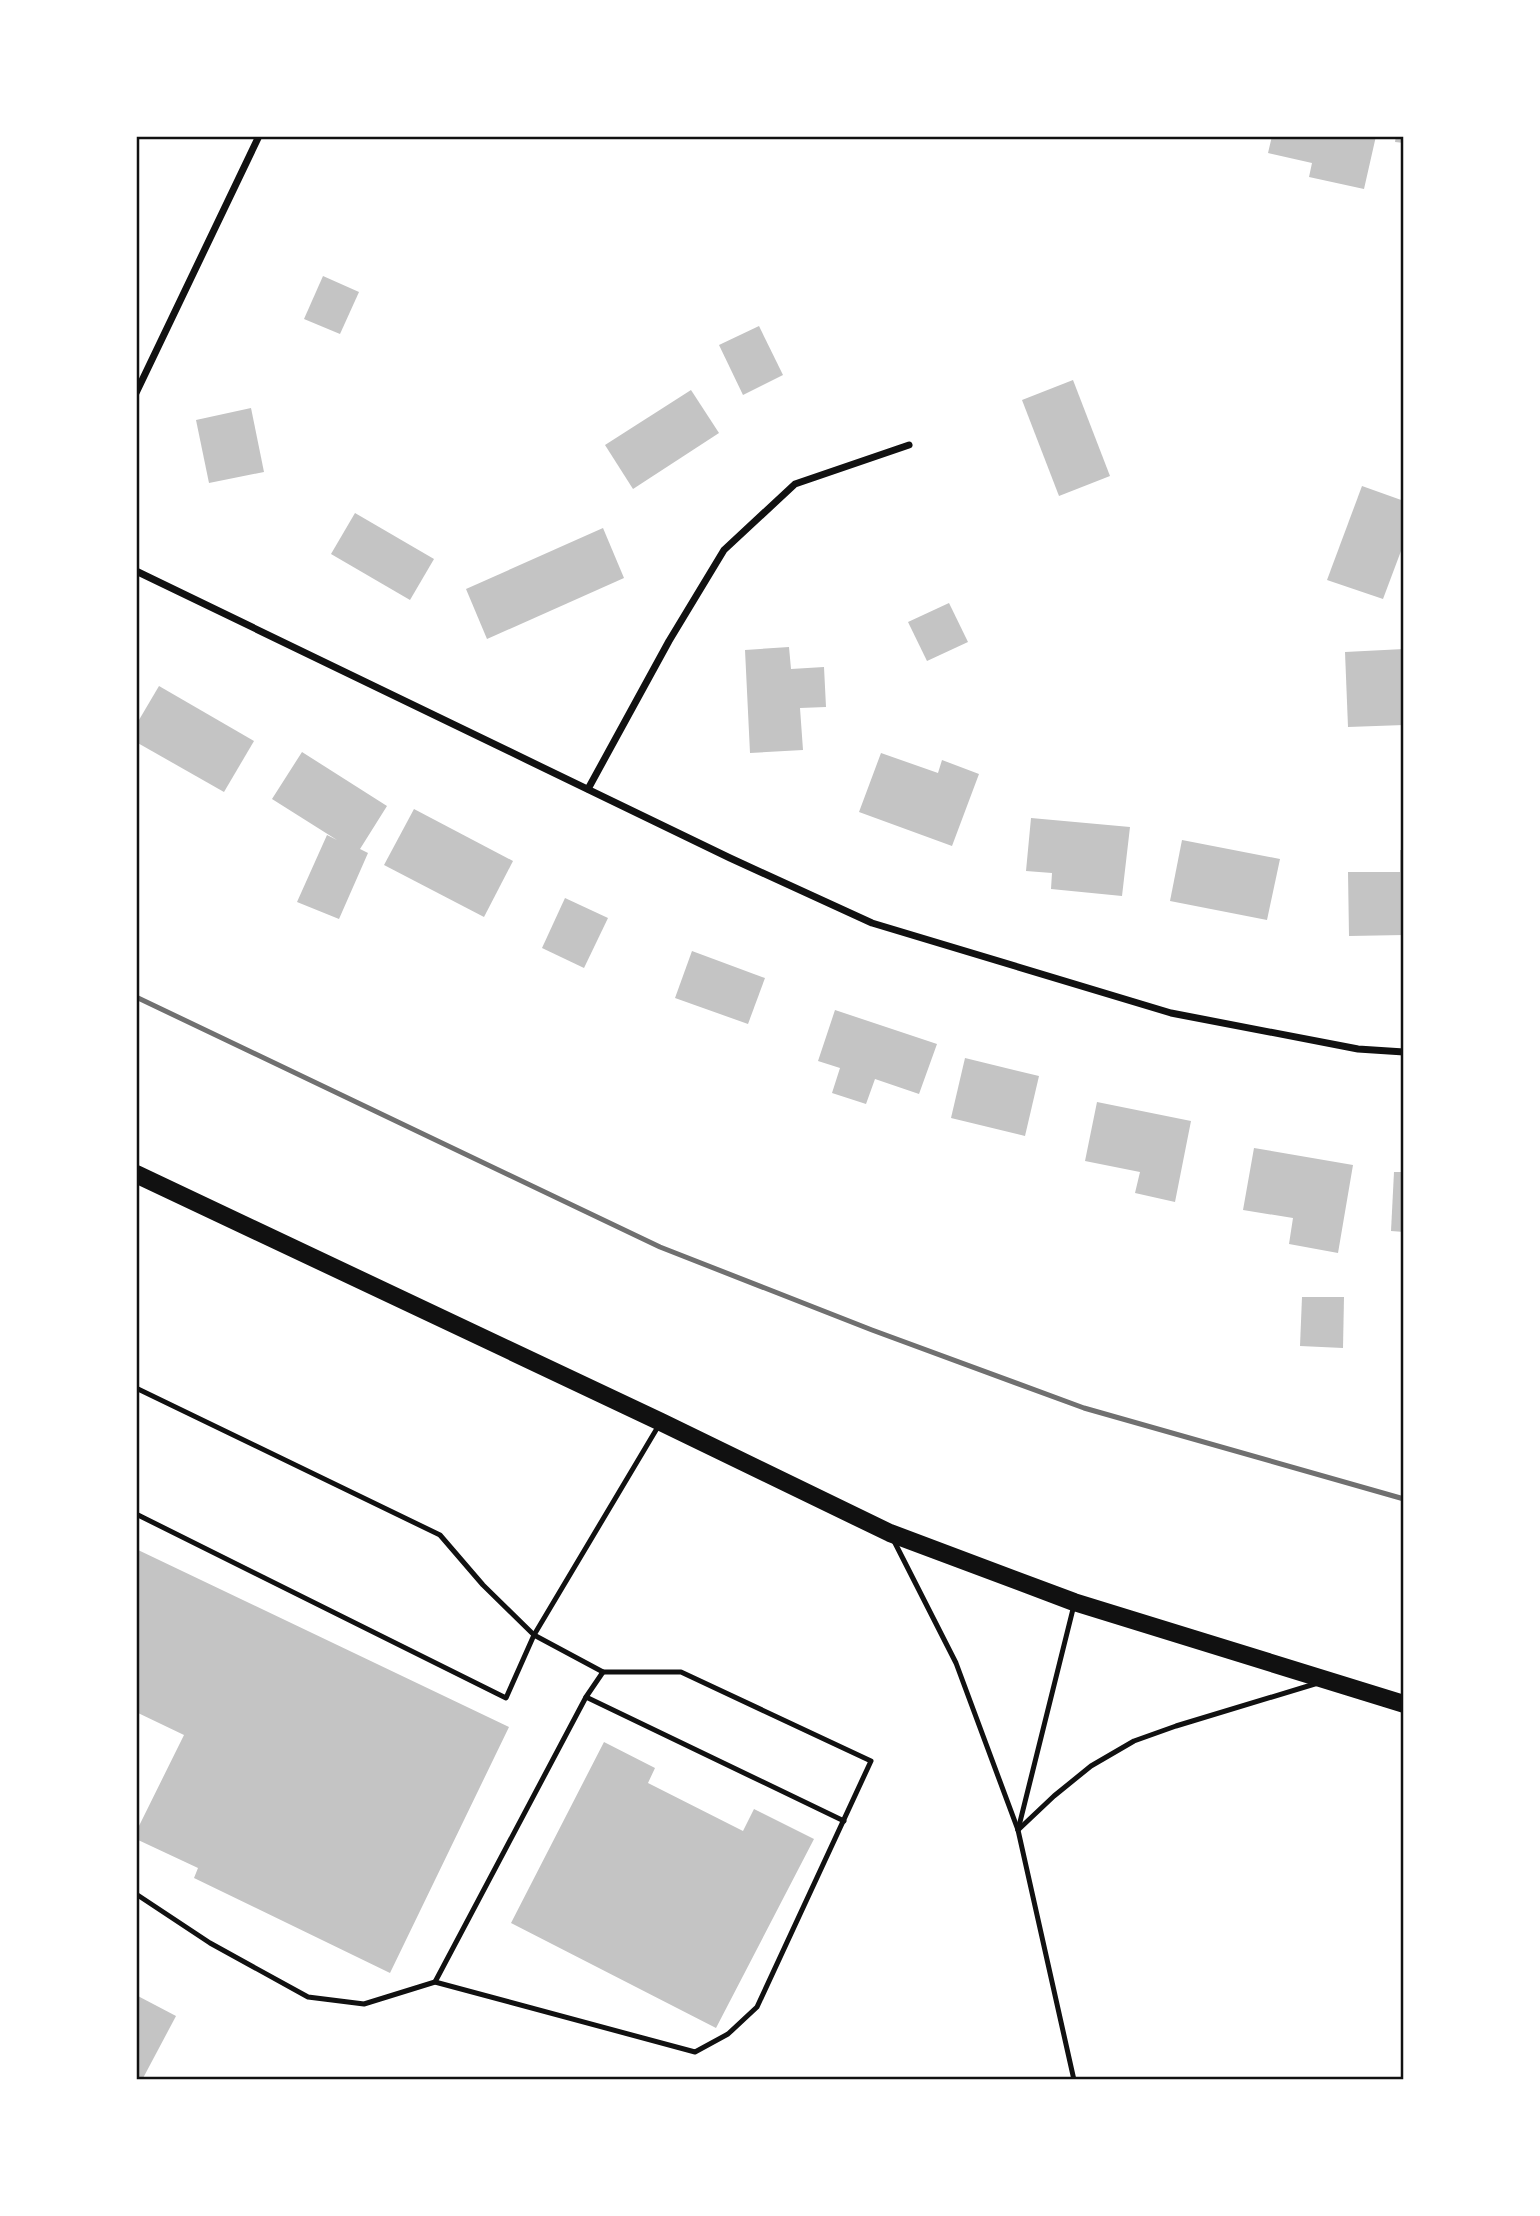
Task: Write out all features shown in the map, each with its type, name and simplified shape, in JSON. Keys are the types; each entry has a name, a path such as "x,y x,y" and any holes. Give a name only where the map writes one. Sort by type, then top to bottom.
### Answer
{"main road":[{"path":"136,1174 890,1533 1074,1602 1404,1704"}],"street":[{"path":"136,393 259,136"},
{"path":"588,789 669,641 724,550 795,484 909,445"},
{"path":"136,571 730,858 872,923 1171,1013 1358,1049 1404,1052"}],"lane":[{"path":"136,1894 210,1943 308,1997 364,2004 435,1982 695,2052 728,2034 757,2007 871,1761 681,1672 603,1672 534,1635 483,1585 440,1535 137,1390"},
{"path":"136,1514 506,1698 534,1635 661,1422"},
{"path":"890,1533 956,1663 1018,1830 1074,2080"},
{"path":"1018,1830 1074,1602"},
{"path":"435,1982 586,1697 603,1672"},
{"path":"1018,1830 1091,1766 1134,1741 1327,1680"},
{"path":"586,1697 844,1821"}],"building":[{"path":"1272,136 1376,136 1364,189 1309,177 1312,163 1268,153"},
{"path":"1396,136 1404,136 1404,143 1395,142"},
{"path":"323,276 359,292 340,334 304,319"},
{"path":"759,326 783,375 743,395 719,345"},
{"path":"1073,380 1110,476 1059,496 1022,400"},
{"path":"691,390 719,433 633,489 605,445"},
{"path":"251,408 264,472 209,483 196,420"},
{"path":"1362,486 1404,501 1404,543 1383,599 1327,580"},
{"path":"355,513 434,559 410,600 331,554"},
{"path":"603,528 624,578 487,639 466,589"},
{"path":"949,603 968,642 927,661 908,622"},
{"path":"789,647 791,669 824,667 826,707 800,708 803,750 750,753 745,650"},
{"path":"1404,649 1404,725 1348,727 1345,652"},
{"path":"159,686 254,741 224,792 136,742 136,725"},
{"path":"302,752 387,806 360,849 368,853 339,919 297,902 327,835 337,840 272,799"},
{"path":"881,753 938,773 942,760 979,774 952,846 859,812"},
{"path":"414,809 513,861 484,917 384,865"},
{"path":"1031,818 1130,827 1122,896 1051,889 1052,873 1026,871"},
{"path":"1182,840 1280,859 1267,920 1170,901"},
{"path":"1400,850 1404,850 1404,935 1349,936 1348,872 1400,872"},
{"path":"565,898 608,918 584,968 542,948"},
{"path":"692,951 765,978 748,1024 675,998"},
{"path":"835,1010 937,1044 919,1094 875,1079 866,1104 832,1093 840,1068 818,1061"},
{"path":"965,1058 1039,1076 1025,1136 951,1118"},
{"path":"1097,1102 1191,1121 1175,1202 1135,1193 1140,1172 1085,1161"},
{"path":"1254,1148 1353,1165 1338,1253 1289,1244 1293,1218 1243,1210"},
{"path":"1394,1172 1404,1172 1404,1232 1391,1231"},
{"path":"1302,1297 1344,1297 1343,1348 1300,1346"},
{"path":"136,1549 509,1727 390,1973 194,1878 198,1868 136,1839 136,1832 184,1735 136,1712"},
{"path":"604,1742 655,1768 648,1783 743,1831 754,1809 814,1839 716,2028 511,1923"},
{"path":"136,1995 176,2016 142,2080 136,2080"}],"railway":[{"path":"136,997 660,1247 872,1330 1084,1408 1404,1499"}]}
